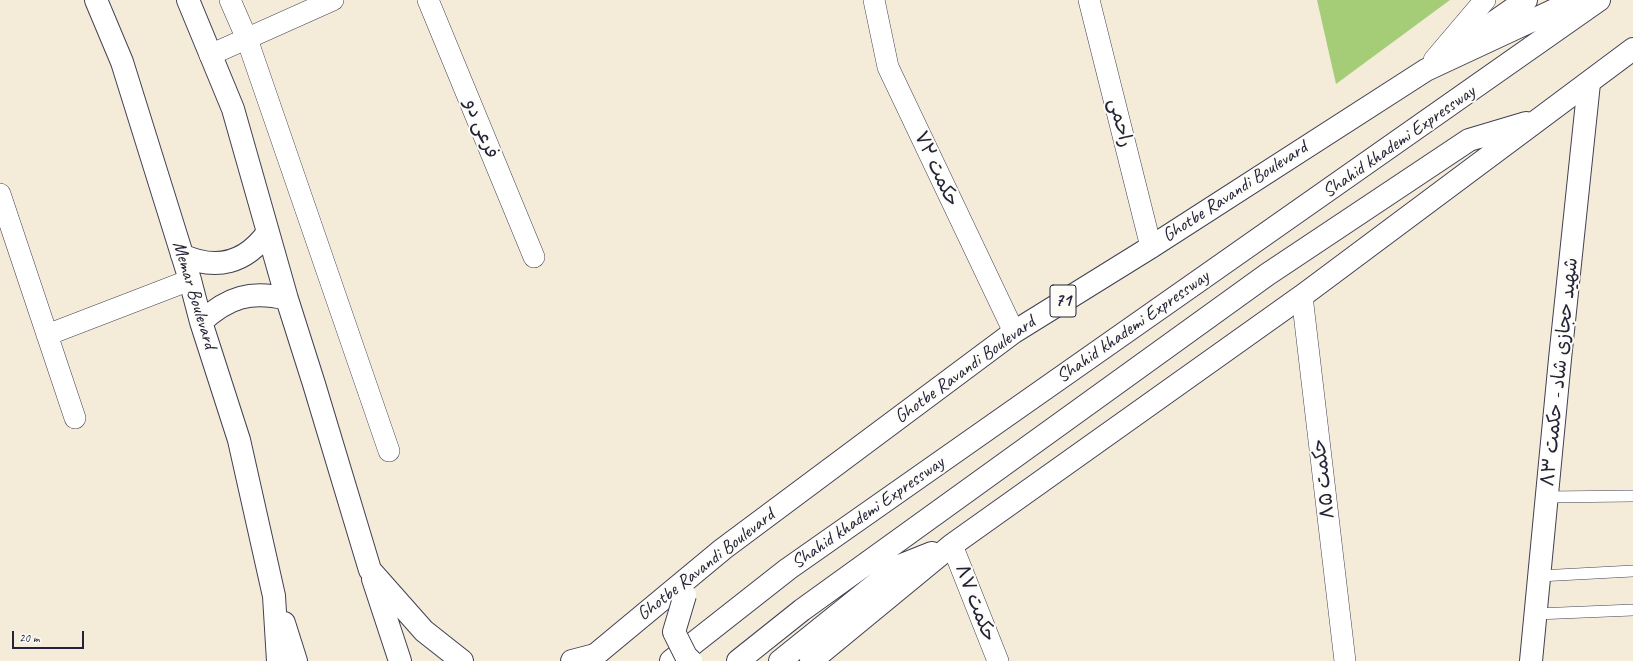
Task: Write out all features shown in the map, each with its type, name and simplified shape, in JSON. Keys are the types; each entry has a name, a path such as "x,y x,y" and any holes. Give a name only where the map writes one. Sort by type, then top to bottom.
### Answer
{"main road":[{"name":"Memar Boulevard","path":"96,0 122,62 190,280 201,322 239,440 274,596 296,661"},
{"path":"188,0 233,109 287,299 370,570 400,661"},
{"path":"1426,70 1526,0"},
{"name":"Ghotbe Ravandi Boulevard","path":"591,658 723,549 1014,332 1151,247 1426,70 1576,0"},
{"name":"Shahid khademi Expressway","path":"671,661 788,569 1599,0"},
{"path":"811,661 952,545 1302,296 1633,49"},
{"name":"شهید حجازی شاد - حکمت ۸۳","path":"1531,661 1589,83"},
{"name":"Shahid khademi Expressway","path":"738,661 802,610 1268,274 1469,140 1541,118"},
{"path":"182,255 204,263 217,264 228,262 240,258 251,251 268,232"},
{"path":"201,322 218,308 239,298 255,295 266,295 287,299"},
{"path":"780,661 897,567 952,545"},
{"path":"691,661 686,656 674,632 685,595 723,549"},
{"path":"370,570 424,631 462,661"},
{"name":"Memar Boulevard","path":"274,596 278,661"},
{"path":"572,661 591,658"}],"street":[{"path":"230,0 247,39 389,451"},
{"path":"210,55 333,0"},
{"name":"فرعی دو","path":"428,0 534,257"},
{"name":"حکمت ۷۲","path":"874,0 888,67 1014,332"},
{"name":"راحمی","path":"1089,0 1151,247"},
{"path":"1426,70 1473,13 1486,0"},
{"path":"0,194 75,418"},
{"path":"48,335 190,280"},
{"name":"حکمت ۸۵","path":"1302,296 1345,661"},
{"name":"حکمت ۸۷","path":"952,545 998,661"}],"lane":[{"path":"1547,497 1633,496"},
{"path":"1539,576 1633,571"},
{"path":"1536,614 1633,610"}],"green space":[{"path":"1317,0 1450,0 1336,84"}]}
